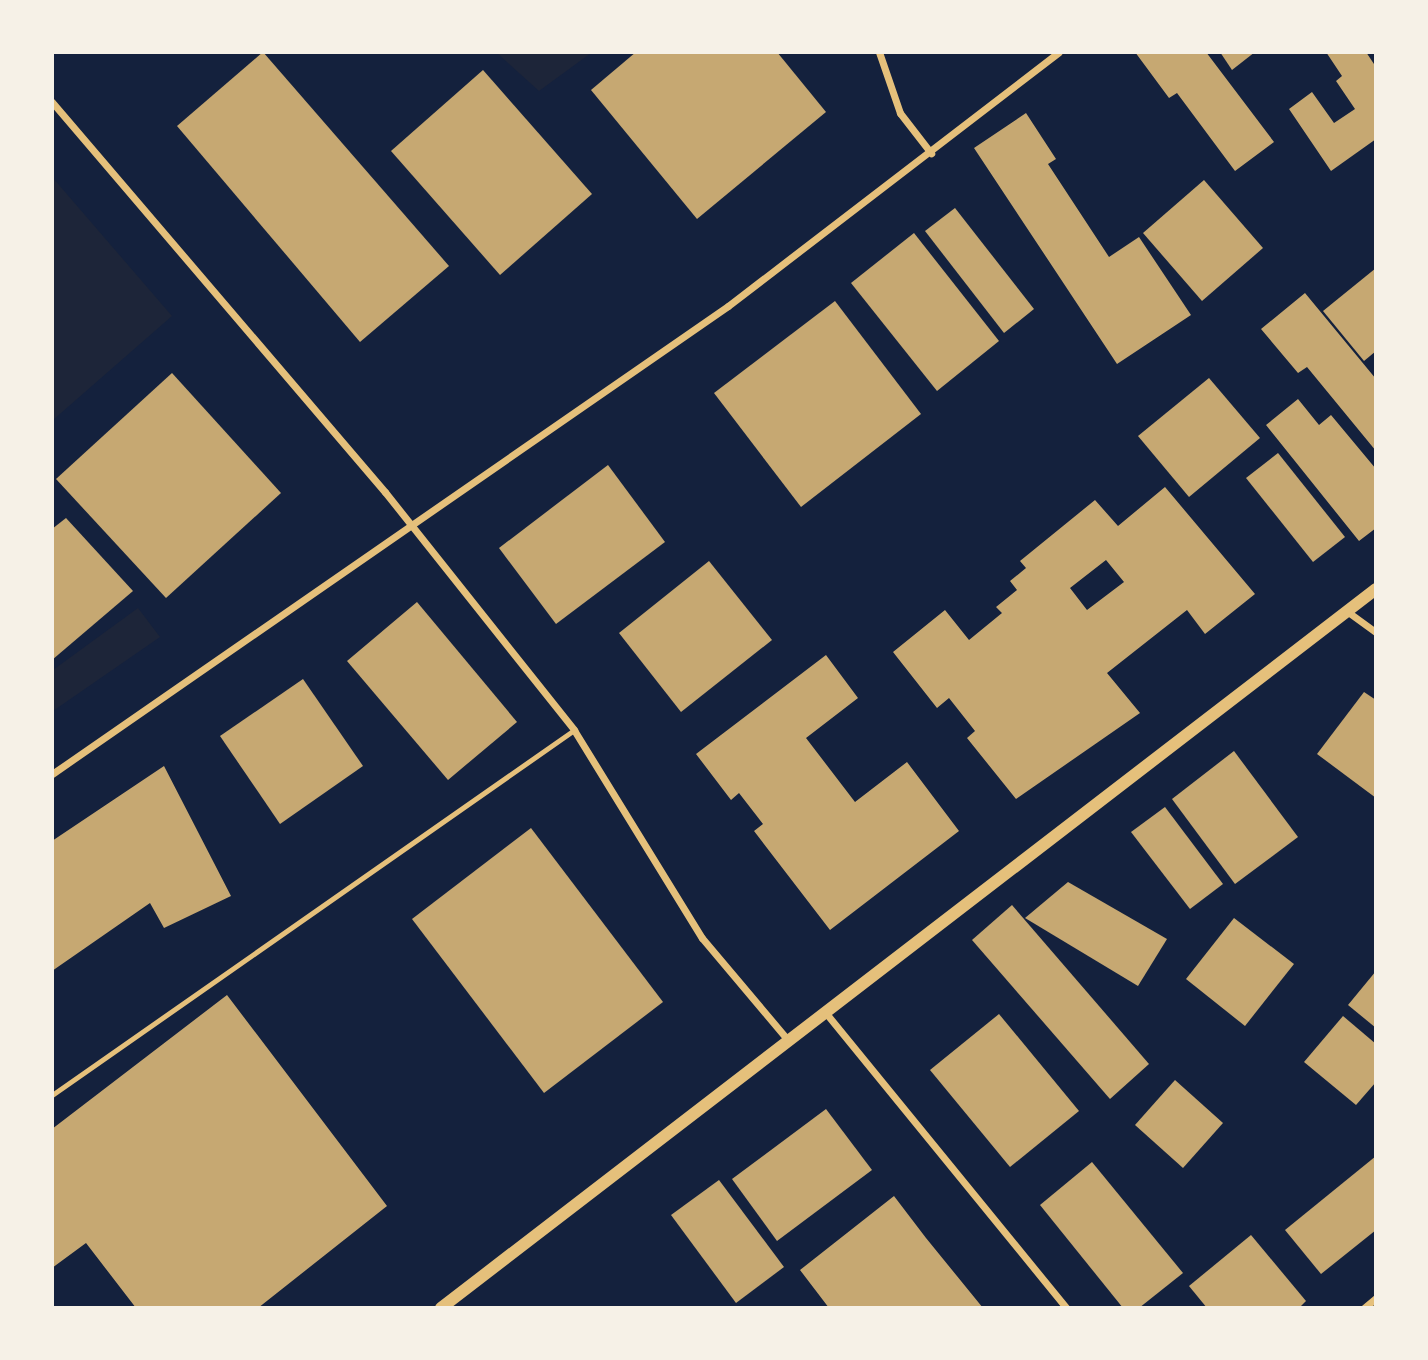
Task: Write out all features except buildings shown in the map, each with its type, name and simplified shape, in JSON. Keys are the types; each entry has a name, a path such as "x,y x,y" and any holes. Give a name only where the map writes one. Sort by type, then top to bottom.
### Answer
{"street":[{"path":"879,52 900,113 931,153"},
{"path":"52,774 634,373 931,153 1059,52"},
{"path":"52,102 412,525 574,730 702,938 788,1040"},
{"path":"441,1307 1376,589"},
{"path":"1348,612 1376,632"},
{"path":"824,1012 1066,1307"},
{"path":"1364,1307 1376,1298"}],"lane":[{"path":"52,1095 574,730"}],"shaded area":[{"path":"497,53 591,53 539,91"},
{"path":"53,178 172,316 53,420"},
{"path":"138,608 160,637 53,711 53,670"}]}
